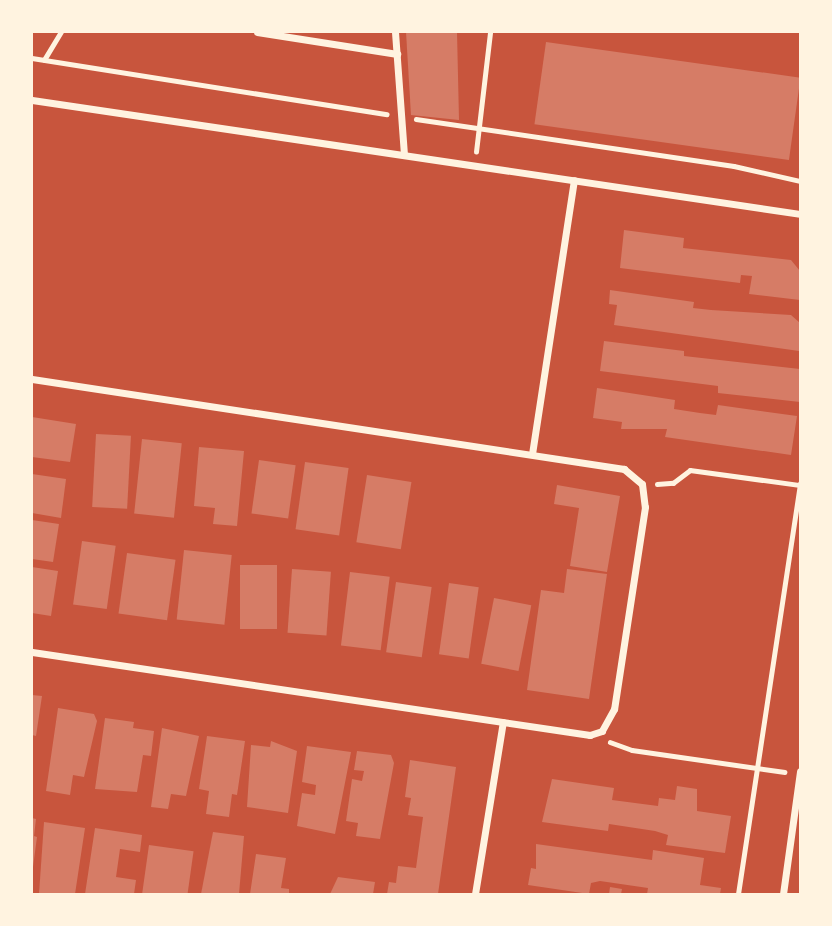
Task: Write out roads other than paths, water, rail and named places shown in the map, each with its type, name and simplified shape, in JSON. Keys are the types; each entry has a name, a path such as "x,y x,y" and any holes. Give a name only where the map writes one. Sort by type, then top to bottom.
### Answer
{"street":[{"path":"257,32 397,54"},
{"path":"395,32 404,154"},
{"path":"32,100 800,214"},
{"path":"532,454 574,180"},
{"path":"32,379 624,469 642,484 645,507 614,709 602,732 590,735 32,652"},
{"path":"475,894 503,722"},
{"path":"783,894 800,771"}]}
